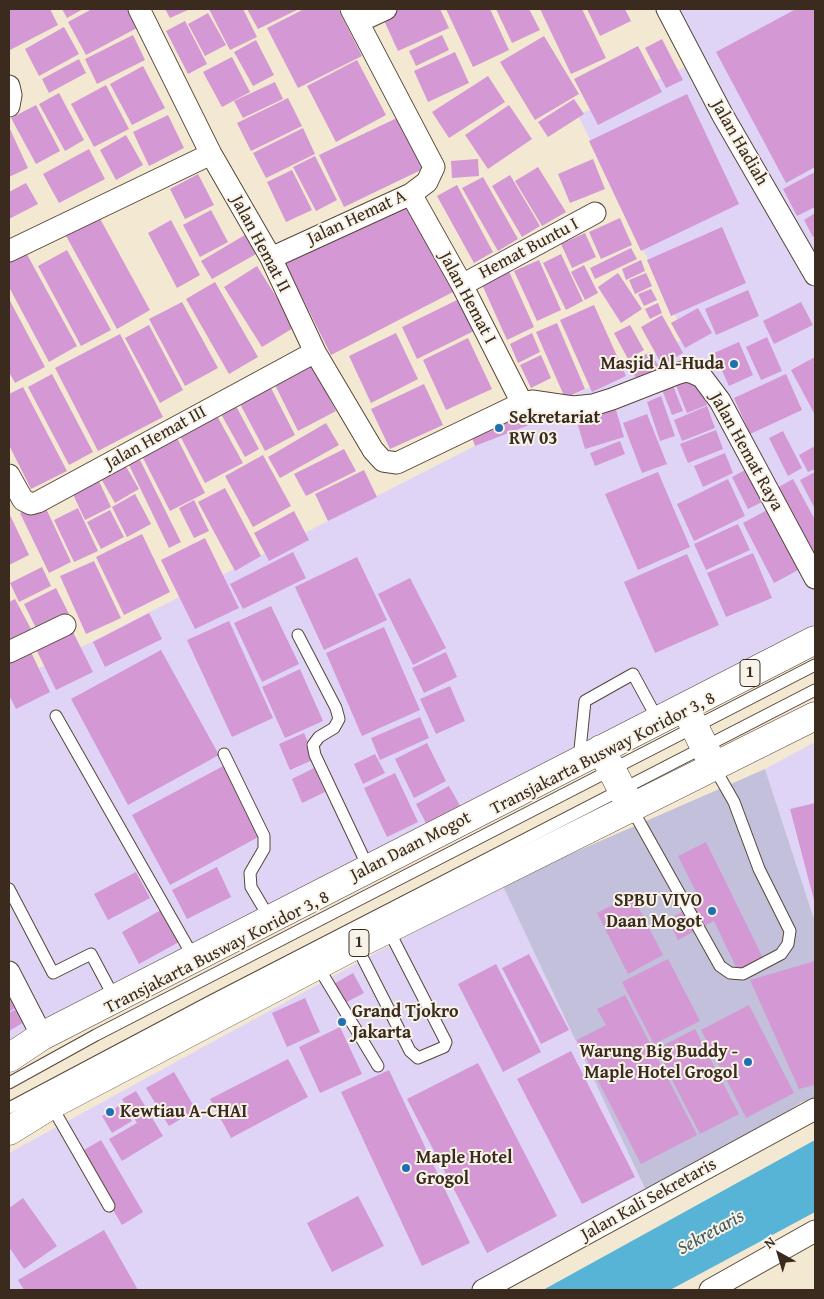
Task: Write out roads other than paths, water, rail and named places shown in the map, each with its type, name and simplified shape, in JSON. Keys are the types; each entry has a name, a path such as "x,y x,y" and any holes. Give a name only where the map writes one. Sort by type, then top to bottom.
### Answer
{"highway":[{"name":"Jalan Daan Mogot","path":"699,737 815,640"},
{"name":"Jalan Daan Mogot","path":"9,1058 42,1036 369,869 609,776 699,737 815,716"},
{"name":"Jalan Daan Mogot","path":"9,1130 51,1105 388,929 609,776 658,720 699,737"}],"street":[{"name":"Jalan Hemat II","path":"139,9 211,154 271,258 314,352 376,455 383,461 397,464"},
{"path":"355,15 386,9"},
{"name":"Jalan Hadiah","path":"668,9 722,114 815,275"},
{"name":"Jalan Hemat A","path":"271,258 411,194 427,182 434,167 355,15"},
{"path":"9,86 11,96 9,106"},
{"path":"9,251 211,154"},
{"name":"Jalan Hemat I","path":"411,194 462,285 522,403"},
{"name":"Hemat Buntu I","path":"462,285 595,213"},
{"name":"Jalan Hemat III","path":"9,475 23,500 32,504 38,502 314,352"},
{"name":"Jalan Hemat Raya","path":"397,464 522,403 532,401 573,407 592,405 686,371 702,377 720,401 815,578"},
{"path":"9,652 65,625"},
{"path":"9,972 42,1036"},
{"name":"Jalan Kali Sekretaris","path":"483,1290 815,1110"},
{"path":"710,1290 815,1231"}],"lane":[{"path":"298,636 336,708 338,718 334,728 319,737 313,744 315,755 369,869"},
{"name":"Transjakarta Busway Koridor 3, 8","path":"699,737 815,665"},
{"path":"658,720 633,674 585,701 609,776 720,966 730,974 743,974 781,954 788,944 790,932 759,869 734,802 699,737"},
{"name":"Transjakarta Busway Koridor 3, 8","path":"9,1083 96,1035 609,776 815,690"},
{"path":"56,716 194,958"},
{"path":"224,754 264,836 264,849 250,873 251,887 270,919"},
{"name":"Transjakarta Busway Koridor 3, 8","path":"9,1108 609,776"},
{"path":"9,889 53,972 91,954 115,999"},
{"path":"356,945 410,1051 418,1058 444,1047 446,1042 388,929"},
{"path":"317,965 378,1066"},
{"path":"51,1105 109,1206"}],"water":[{"name":"Sekretaris","path":"815,1140 815,1212 670,1290 543,1290"}],"place":[{"name":"Masjid Al-Huda","path":"734,364"},
{"name":"Sekretariat RW 03","path":"499,428"},
{"name":"SPBU VIVO Daan Mogot","path":"712,911"},
{"name":"Grand Tjokro Jakarta","path":"342,1022"},
{"name":"Warung Big Buddy - Maple Hotel Grogol","path":"748,1062"},
{"name":"Kewtiau A-CHAI","path":"110,1112"},
{"name":"Maple Hotel Grogol","path":"406,1168"}]}
